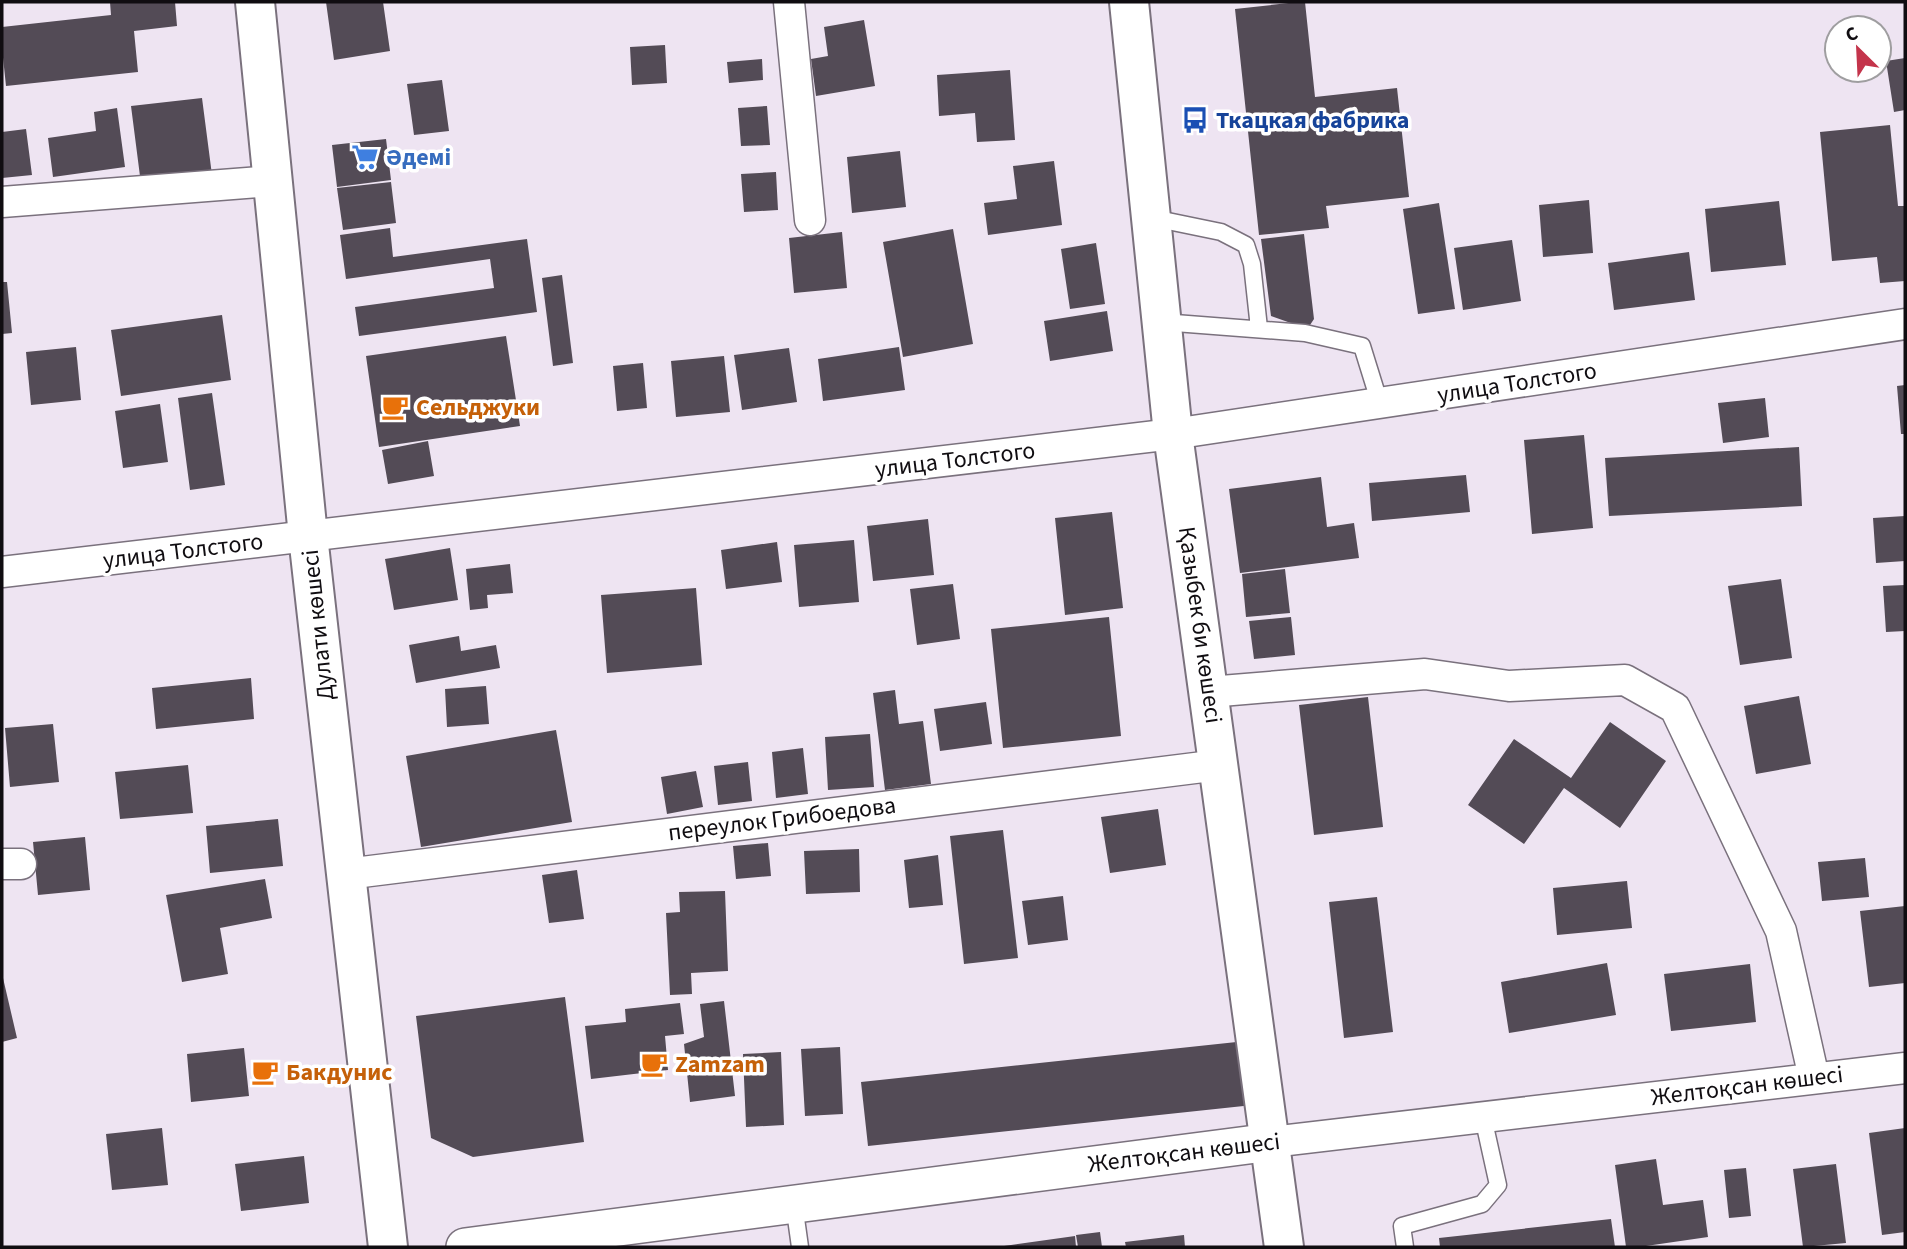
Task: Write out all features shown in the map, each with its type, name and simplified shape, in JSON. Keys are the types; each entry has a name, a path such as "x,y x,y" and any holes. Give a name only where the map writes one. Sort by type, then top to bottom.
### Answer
{"main road":[{"name":"Дулати көшесі","path":"255,2 308,536 388,1247"},
{"name":"Қазыбек би көшесі","path":"1129,2 1173,434 1284,1247"}],"street":[{"path":"789,2 810,220"},
{"path":"2,202 272,181"},
{"name":"улица Толстого","path":"2,572 1173,434 1905,324"},
{"path":"1209,692 1425,674 1509,686 1625,680 1675,708 1781,931 1814,1079"},
{"name":"переулок Грибоедова","path":"346,874 1219,765"},
{"name":"Желтоқсан көшесі","path":"465,1247 1271,1142 1905,1068"}],"lane":[{"path":"1151,218 1221,232 1246,245 1252,264 1259,328"},
{"path":"1162,322 1305,333 1362,346 1380,404"},
{"path":"1405,1247 1402,1226 1482,1203 1498,1185 1483,1117"},
{"path":"794,1204 800,1247"}],"building":[{"path":"110,2 175,2 177,26 134,31 138,72 6,86 2,27 111,15"},
{"path":"326,2 383,2 390,51 334,60"},
{"path":"1305,2 1315,97 1397,88 1409,197 1326,206 1329,228 1259,235 1235,9"},
{"path":"864,20 875,86 816,96 811,59 828,56 824,27"},
{"path":"665,45 667,83 632,85 630,47"},
{"path":"1905,58 1905,110 1894,112 1890,84 1893,84 1893,60"},
{"path":"762,59 763,80 729,83 727,62"},
{"path":"1010,70 1015,140 977,142 975,113 939,116 937,75"},
{"path":"442,80 449,131 414,135 407,84"},
{"path":"202,98 212,175 141,184 131,106"},
{"path":"767,106 770,145 741,146 738,108"},
{"path":"117,108 125,167 53,177 48,138 96,131 94,112"},
{"path":"1890,125 1898,206 1905,206 1905,281 1880,283 1877,257 1832,261 1820,132"},
{"path":"26,129 32,175 2,178 2,132"},
{"path":"386,139 391,180 337,187 332,145"},
{"path":"900,151 906,207 852,213 847,157"},
{"path":"1054,161 1062,225 988,235 984,203 1017,199 1013,166"},
{"path":"776,172 778,210 744,212 741,174"},
{"path":"391,182 396,223 343,230 337,188"},
{"path":"1589,200 1593,253 1543,257 1539,205"},
{"path":"1779,201 1786,265 1711,272 1705,209"},
{"path":"1439,203 1455,309 1418,314 1403,209"},
{"path":"390,228 393,257 527,239 537,312 359,336 355,307 494,288 490,259 346,279 340,235"},
{"path":"953,229 973,344 903,357 883,242"},
{"path":"842,232 847,288 794,293 789,238"},
{"path":"1304,234 1314,319 1310,325 1302,327 1271,316 1261,239"},
{"path":"1512,240 1521,301 1463,310 1454,248"},
{"path":"1096,243 1105,304 1070,309 1061,249"},
{"path":"1689,252 1695,300 1614,310 1608,263"},
{"path":"562,275 573,363 553,366 542,278"},
{"path":"2,282 7,282 12,333 2,334"},
{"path":"1107,311 1113,351 1050,361 1044,321"},
{"path":"222,315 231,380 121,396 111,330"},
{"path":"506,336 520,426 379,447 366,356"},
{"path":"76,347 81,400 31,405 26,352"},
{"path":"899,347 905,390 823,401 818,359"},
{"path":"789,348 797,402 742,410 734,355"},
{"path":"724,356 730,412 676,417 671,361"},
{"path":"643,363 647,408 617,411 613,366"},
{"path":"1905,385 1905,434 1901,434 1897,386"},
{"path":"212,393 225,485 190,490 178,398"},
{"path":"1765,398 1769,437 1723,443 1718,403"},
{"path":"160,404 168,462 123,468 115,411"},
{"path":"1584,435 1593,528 1532,534 1524,440"},
{"path":"428,441 434,476 388,484 382,450"},
{"path":"1799,447 1802,506 1609,516 1605,458"},
{"path":"1466,475 1470,512 1372,521 1369,483"},
{"path":"1321,477 1327,527 1354,523 1359,558 1240,573 1229,489"},
{"path":"1112,512 1123,608 1065,615 1055,518"},
{"path":"1905,516 1905,561 1876,563 1873,518"},
{"path":"928,519 934,575 873,581 867,526"},
{"path":"854,540 859,602 799,607 794,545"},
{"path":"777,542 782,582 726,589 721,550"},
{"path":"450,548 458,600 394,610 385,559"},
{"path":"510,564 513,593 487,595 488,608 470,610 466,569"},
{"path":"1285,569 1290,613 1246,617 1242,574"},
{"path":"1781,579 1792,658 1740,665 1728,586"},
{"path":"953,584 960,639 917,645 910,589"},
{"path":"1905,585 1905,631 1886,632 1883,586"},
{"path":"696,588 702,665 607,673 601,595"},
{"path":"1109,617 1121,736 1003,748 991,629"},
{"path":"1291,617 1295,655 1254,659 1249,621"},
{"path":"459,636 461,651 496,645 500,668 416,683 409,645"},
{"path":"251,678 254,719 156,729 152,688"},
{"path":"486,686 489,724 447,727 445,689"},
{"path":"895,690 899,724 923,721 931,784 885,790 873,693"},
{"path":"1799,696 1811,764 1756,774 1744,706"},
{"path":"1368,697 1383,827 1314,835 1299,705"},
{"path":"986,702 992,744 940,751 934,709"},
{"path":"1610,722 1666,761 1620,828 1564,788 1524,844 1468,805 1514,739 1571,778"},
{"path":"53,724 59,782 10,787 5,728"},
{"path":"556,730 572,822 421,847 406,756"},
{"path":"870,734 874,787 828,790 825,737"},
{"path":"803,748 808,794 776,798 772,752"},
{"path":"748,762 752,801 718,805 714,766"},
{"path":"188,765 193,813 120,819 115,772"},
{"path":"696,771 703,807 667,814 661,777"},
{"path":"1158,809 1166,865 1110,873 1101,817"},
{"path":"278,819 283,866 210,873 206,826"},
{"path":"1003,830 1018,958 964,964 950,836"},
{"path":"85,837 90,890 38,895 33,842"},
{"path":"768,843 771,876 736,879 733,846"},
{"path":"859,849 860,892 806,894 804,851"},
{"path":"938,855 943,905 909,908 904,860"},
{"path":"1865,858 1869,897 1822,901 1818,862"},
{"path":"577,870 584,919 549,923 542,875"},
{"path":"265,879 272,918 220,928 228,974 182,982 166,895"},
{"path":"1627,881 1632,928 1557,935 1553,888"},
{"path":"725,891 728,971 691,973 692,994 670,995 666,913 680,912 679,892"},
{"path":"1063,896 1068,940 1028,945 1022,901"},
{"path":"1377,897 1393,1032 1344,1038 1329,902"},
{"path":"1905,906 1905,983 1869,987 1860,911"},
{"path":"1607,963 1616,1015 1509,1033 1501,982"},
{"path":"1750,964 1756,1022 1671,1031 1664,974"},
{"path":"2,979 17,1038 2,1042"},
{"path":"565,997 584,1142 473,1157 431,1138 416,1016"},
{"path":"724,1001 735,1096 690,1102 684,1044 704,1037 700,1004"},
{"path":"680,1003 684,1034 665,1036 668,1070 591,1079 585,1026 626,1022 625,1009"},
{"path":"1246,1041 1253,1105 868,1146 861,1082"},
{"path":"840,1047 843,1114 805,1116 801,1049"},
{"path":"244,1048 249,1096 191,1102 187,1054"},
{"path":"781,1052 784,1125 746,1127 743,1054"},
{"path":"162,1128 168,1185 112,1190 106,1134"},
{"path":"1905,1128 1905,1232 1882,1235 1869,1133"},
{"path":"304,1156 309,1203 241,1211 235,1164"},
{"path":"1656,1159 1663,1205 1703,1200 1708,1237 1626,1247 1615,1165"},
{"path":"1836,1164 1846,1243 1803,1247 1793,1169"},
{"path":"1746,1168 1751,1216 1729,1218 1724,1170"},
{"path":"1611,1219 1615,1247 1440,1247 1439,1238"},
{"path":"1100,1232 1102,1247 1078,1247 1076,1235"},
{"path":"1184,1235 1185,1247 1126,1247 1125,1242"},
{"path":"1075,1236 1076,1247 1004,1247 1004,1246"}],"place":[{"name":"Ткацкая фабрика","path":"1195,120"},
{"name":"Әдемі","path":"365,157"},
{"name":"Сельджуки","path":"395,407"},
{"name":"Zamzam","path":"654,1064"},
{"name":"Бакдунис","path":"265,1072"}]}
